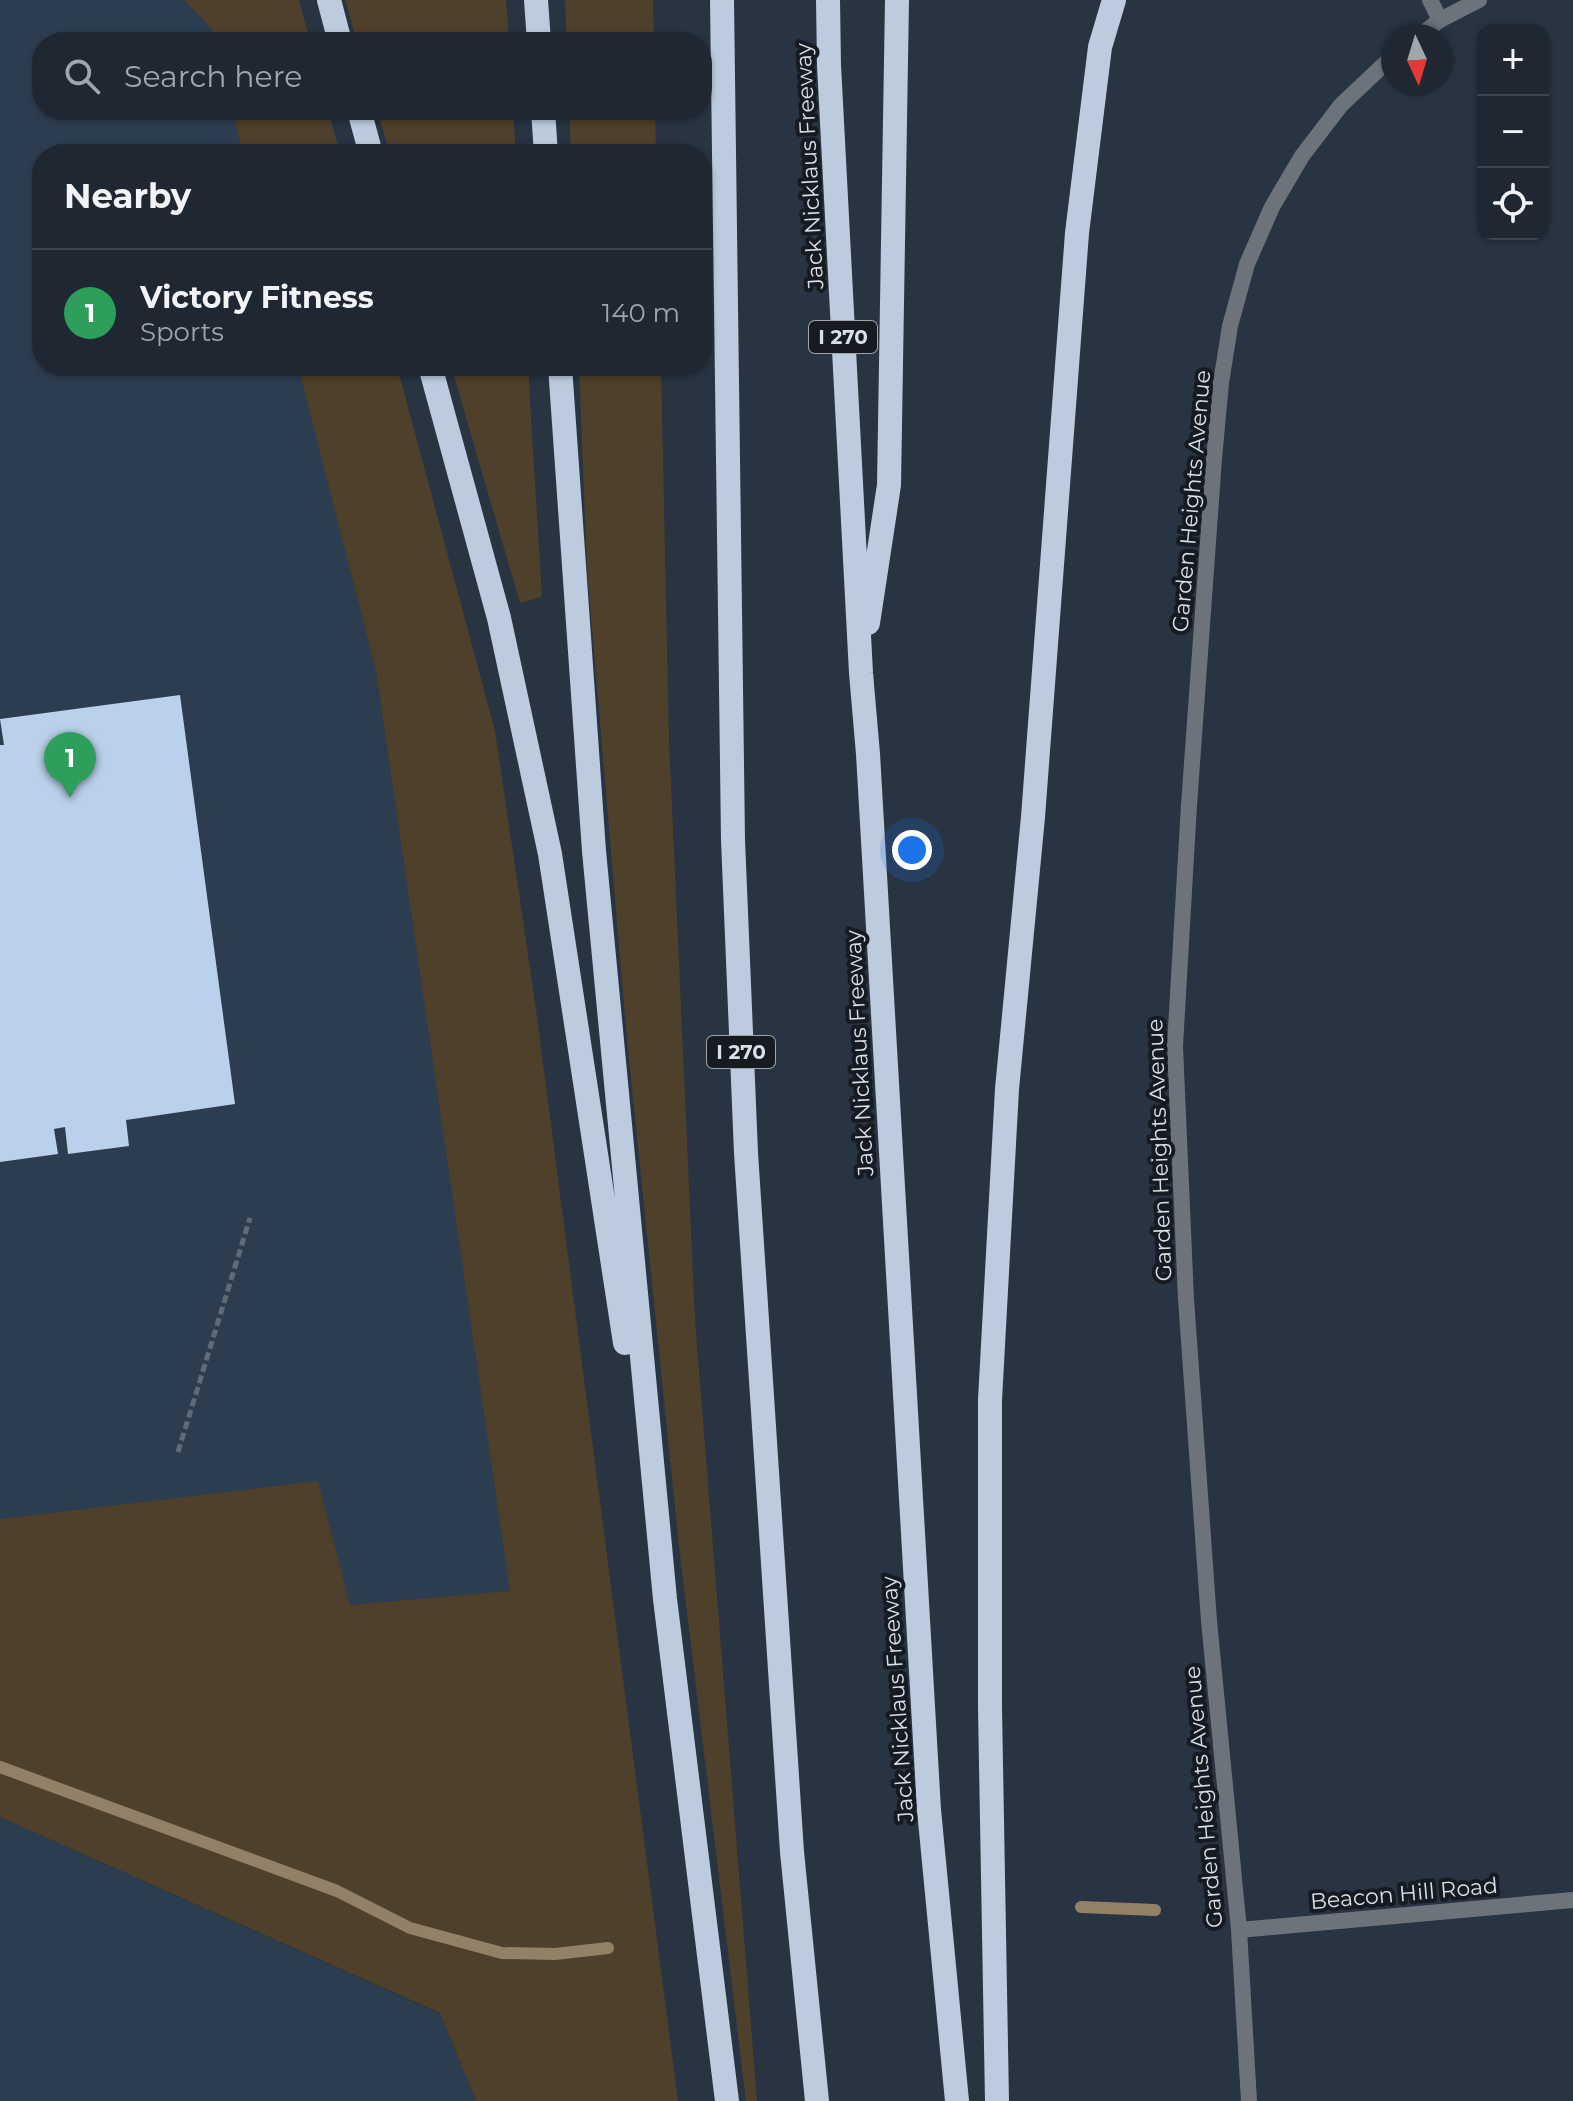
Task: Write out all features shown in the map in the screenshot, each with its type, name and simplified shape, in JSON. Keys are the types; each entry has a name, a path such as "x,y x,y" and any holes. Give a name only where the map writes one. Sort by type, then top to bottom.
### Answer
{"highway":[{"path":"329,0 337,32"},
{"path":"536,0 538,32"},
{"name":"I 270","path":"722,0 733,840 746,1153 791,1837 817,2101"},
{"name":"Jack Nicklaus Freeway","path":"828,0 861,673 929,1810 957,2101"},
{"path":"861,673 889,485 897,0"},
{"path":"997,2101 990,1708 990,1400 1004,1136 1033,817 1077,233 1100,47 1114,0"},
{"path":"362,120 368,144"},
{"path":"544,120 545,144"},
{"path":"433,376 499,618 550,854 665,1599"},
{"path":"561,376 594,851 665,1599 727,2101"}],"street":[{"path":"1430,0 1440,20"},
{"path":"1435,24 1479,0"},
{"name":"Garden Heights Avenue","path":"1249,2101 1239,1930 1207,1606 1186,1299 1175,1046 1214,459 1230,326 1247,264 1272,207 1302,156 1341,105 1381,67"},
{"name":"Beacon Hill Road","path":"1239,1930 1573,1900"}],"path":[{"path":"178,1452 250,1218"}],"shaded area":[{"path":"0,0 184,0 212,32 32,32 32,120 234,120 240,144 32,144 32,376 301,376 376,671 511,1592 350,1605 318,1482 0,1519"},
{"path":"184,0 299,0 307,32 212,32"},
{"path":"345,0 506,0 508,32 354,32"},
{"path":"565,0 653,0 654,32 567,32"},
{"path":"234,120 331,120 337,144 240,144"},
{"path":"380,120 514,120 515,144 387,144"},
{"path":"569,120 655,120 656,144 571,144"},
{"path":"301,376 400,376 495,731 535,1002 678,2101 476,2101 440,2013 0,1817 0,1519 318,1481 350,1605 510,1591 376,671"},
{"path":"454,376 529,376 542,597 520,603"},
{"path":"579,376 661,376 669,740 695,1320 757,2101 746,2101 679,1546 627,1040 587,569"},
{"path":"0,1817 440,2014 476,2101 0,2101"}],"building":[{"path":"180,695 235,1104 126,1120 129,1146 68,1154 65,1127 54,1129 58,1154 0,1162 0,745 4,745 0,719"}],"waterway":[{"path":"0,1767 337,1891 410,1928 502,1953 555,1954 608,1948"},
{"path":"1081,1907 1155,1910"}],"place":[{"name":"Victory Fitness","path":"70,798"}]}
